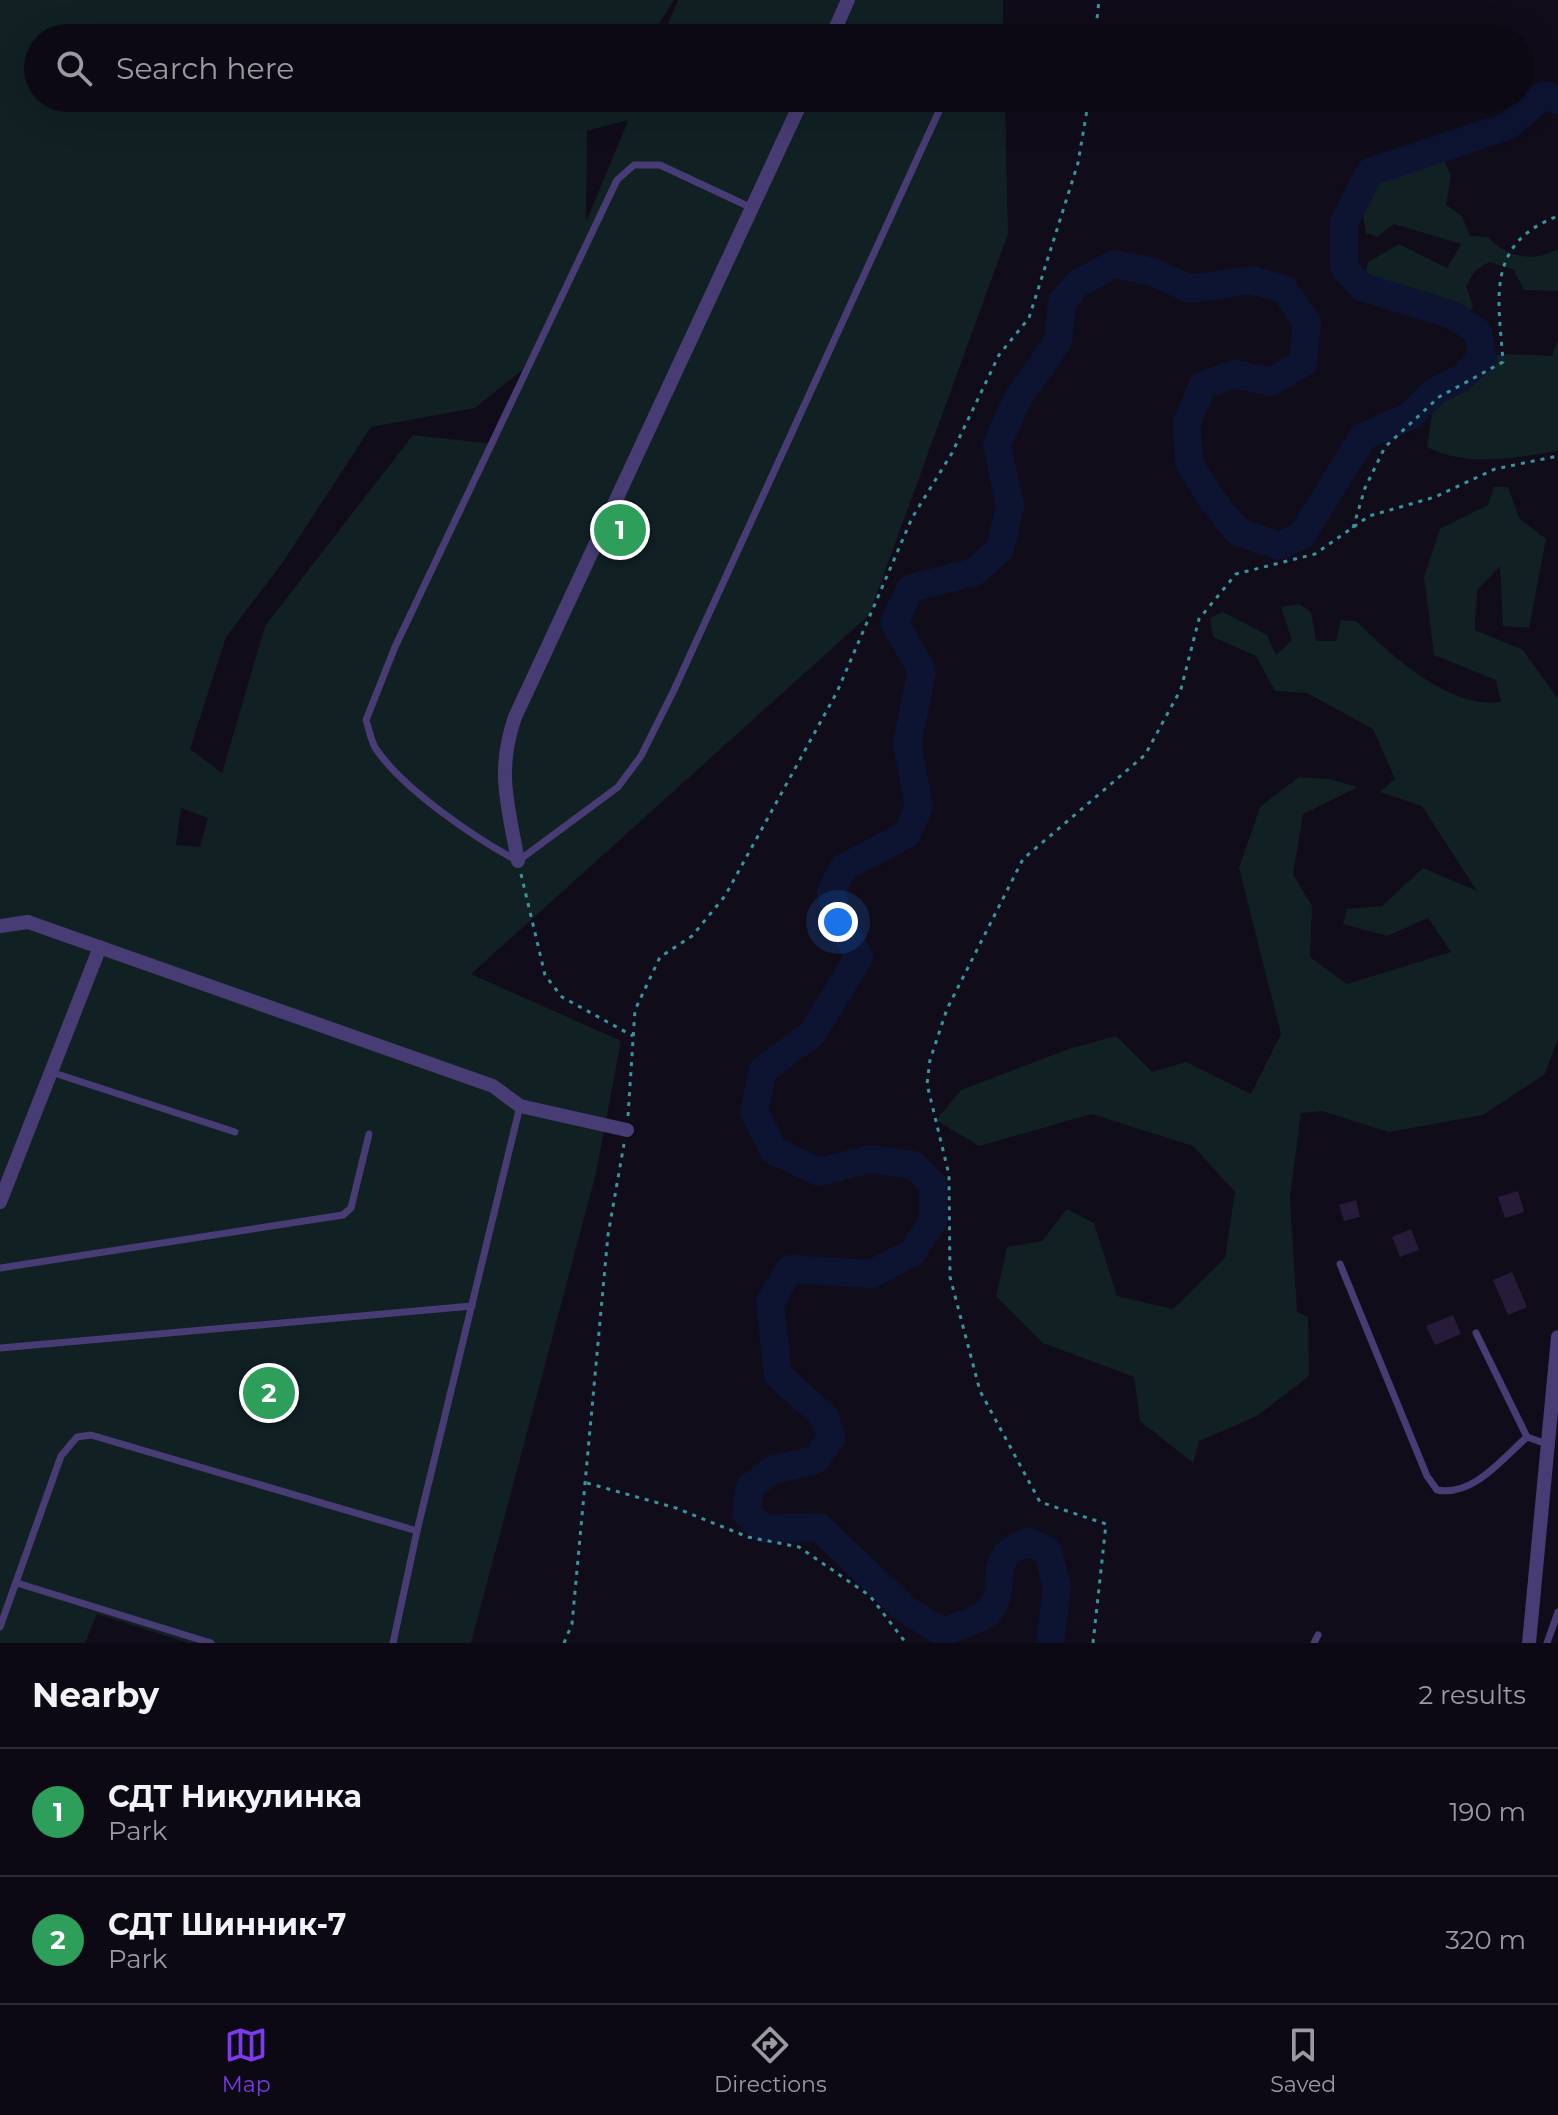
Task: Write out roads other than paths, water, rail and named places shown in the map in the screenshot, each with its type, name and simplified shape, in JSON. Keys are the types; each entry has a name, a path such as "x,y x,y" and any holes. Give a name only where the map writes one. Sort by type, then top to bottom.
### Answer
{"street":[{"path":"837,24 848,0"},
{"path":"518,861 503,777 504,748 797,112"},
{"path":"0,926 28,922 493,1086 520,1106 627,1130"},
{"path":"0,1202 100,947"},
{"path":"1529,1643 1558,1337"}],"lane":[{"path":"752,208 660,165 634,165 617,180 395,647 366,720 376,749 413,785 474,837 518,861 618,787 641,756 939,112"},
{"path":"51,1072 235,1132"},
{"path":"393,1643 417,1531 520,1106"},
{"path":"0,1268 343,1215 351,1208 369,1134"},
{"path":"1340,1264 1427,1476 1437,1490 1453,1493 1470,1486 1527,1437"},
{"path":"0,1348 472,1306"},
{"path":"1476,1333 1527,1437 1547,1444"},
{"path":"0,1627 61,1456 77,1437 91,1435 417,1531"},
{"path":"17,1583 211,1643"},
{"path":"1547,1643 1558,1612"},
{"path":"1314,1643 1318,1635"}],"waterway":[{"path":"1534,104 1544,95 1558,100"},
{"path":"1050,1643 1057,1587 1048,1551 1029,1542 1005,1557 992,1607 983,1616 942,1632 905,1609 819,1527 764,1529 746,1513 750,1487 772,1470 815,1460 831,1439 825,1417 778,1375 770,1302 790,1269 871,1274 912,1253 933,1221 933,1184 914,1165 870,1159 819,1172 774,1151 754,1112 763,1070 812,1034 859,957 839,918 831,892 843,868 907,834 919,806 907,744 922,670 894,622 911,588 974,572 1000,549 1010,507 997,444 1017,400 1058,341 1062,302 1077,284 1114,264 1153,272 1190,289 1251,280 1284,289 1307,323 1303,363 1271,382 1235,374 1203,385 1187,422 1189,463 1210,497 1238,532 1280,546 1302,535 1363,437 1410,416 1435,391 1461,378 1483,358 1478,332 1453,315 1362,287 1344,267 1344,222 1370,172 1508,126 1524,112"}],"place":[{"name":"СДТ Никулинка","path":"620,530"},
{"name":"СДТ Шинник-7","path":"269,1393"}]}
